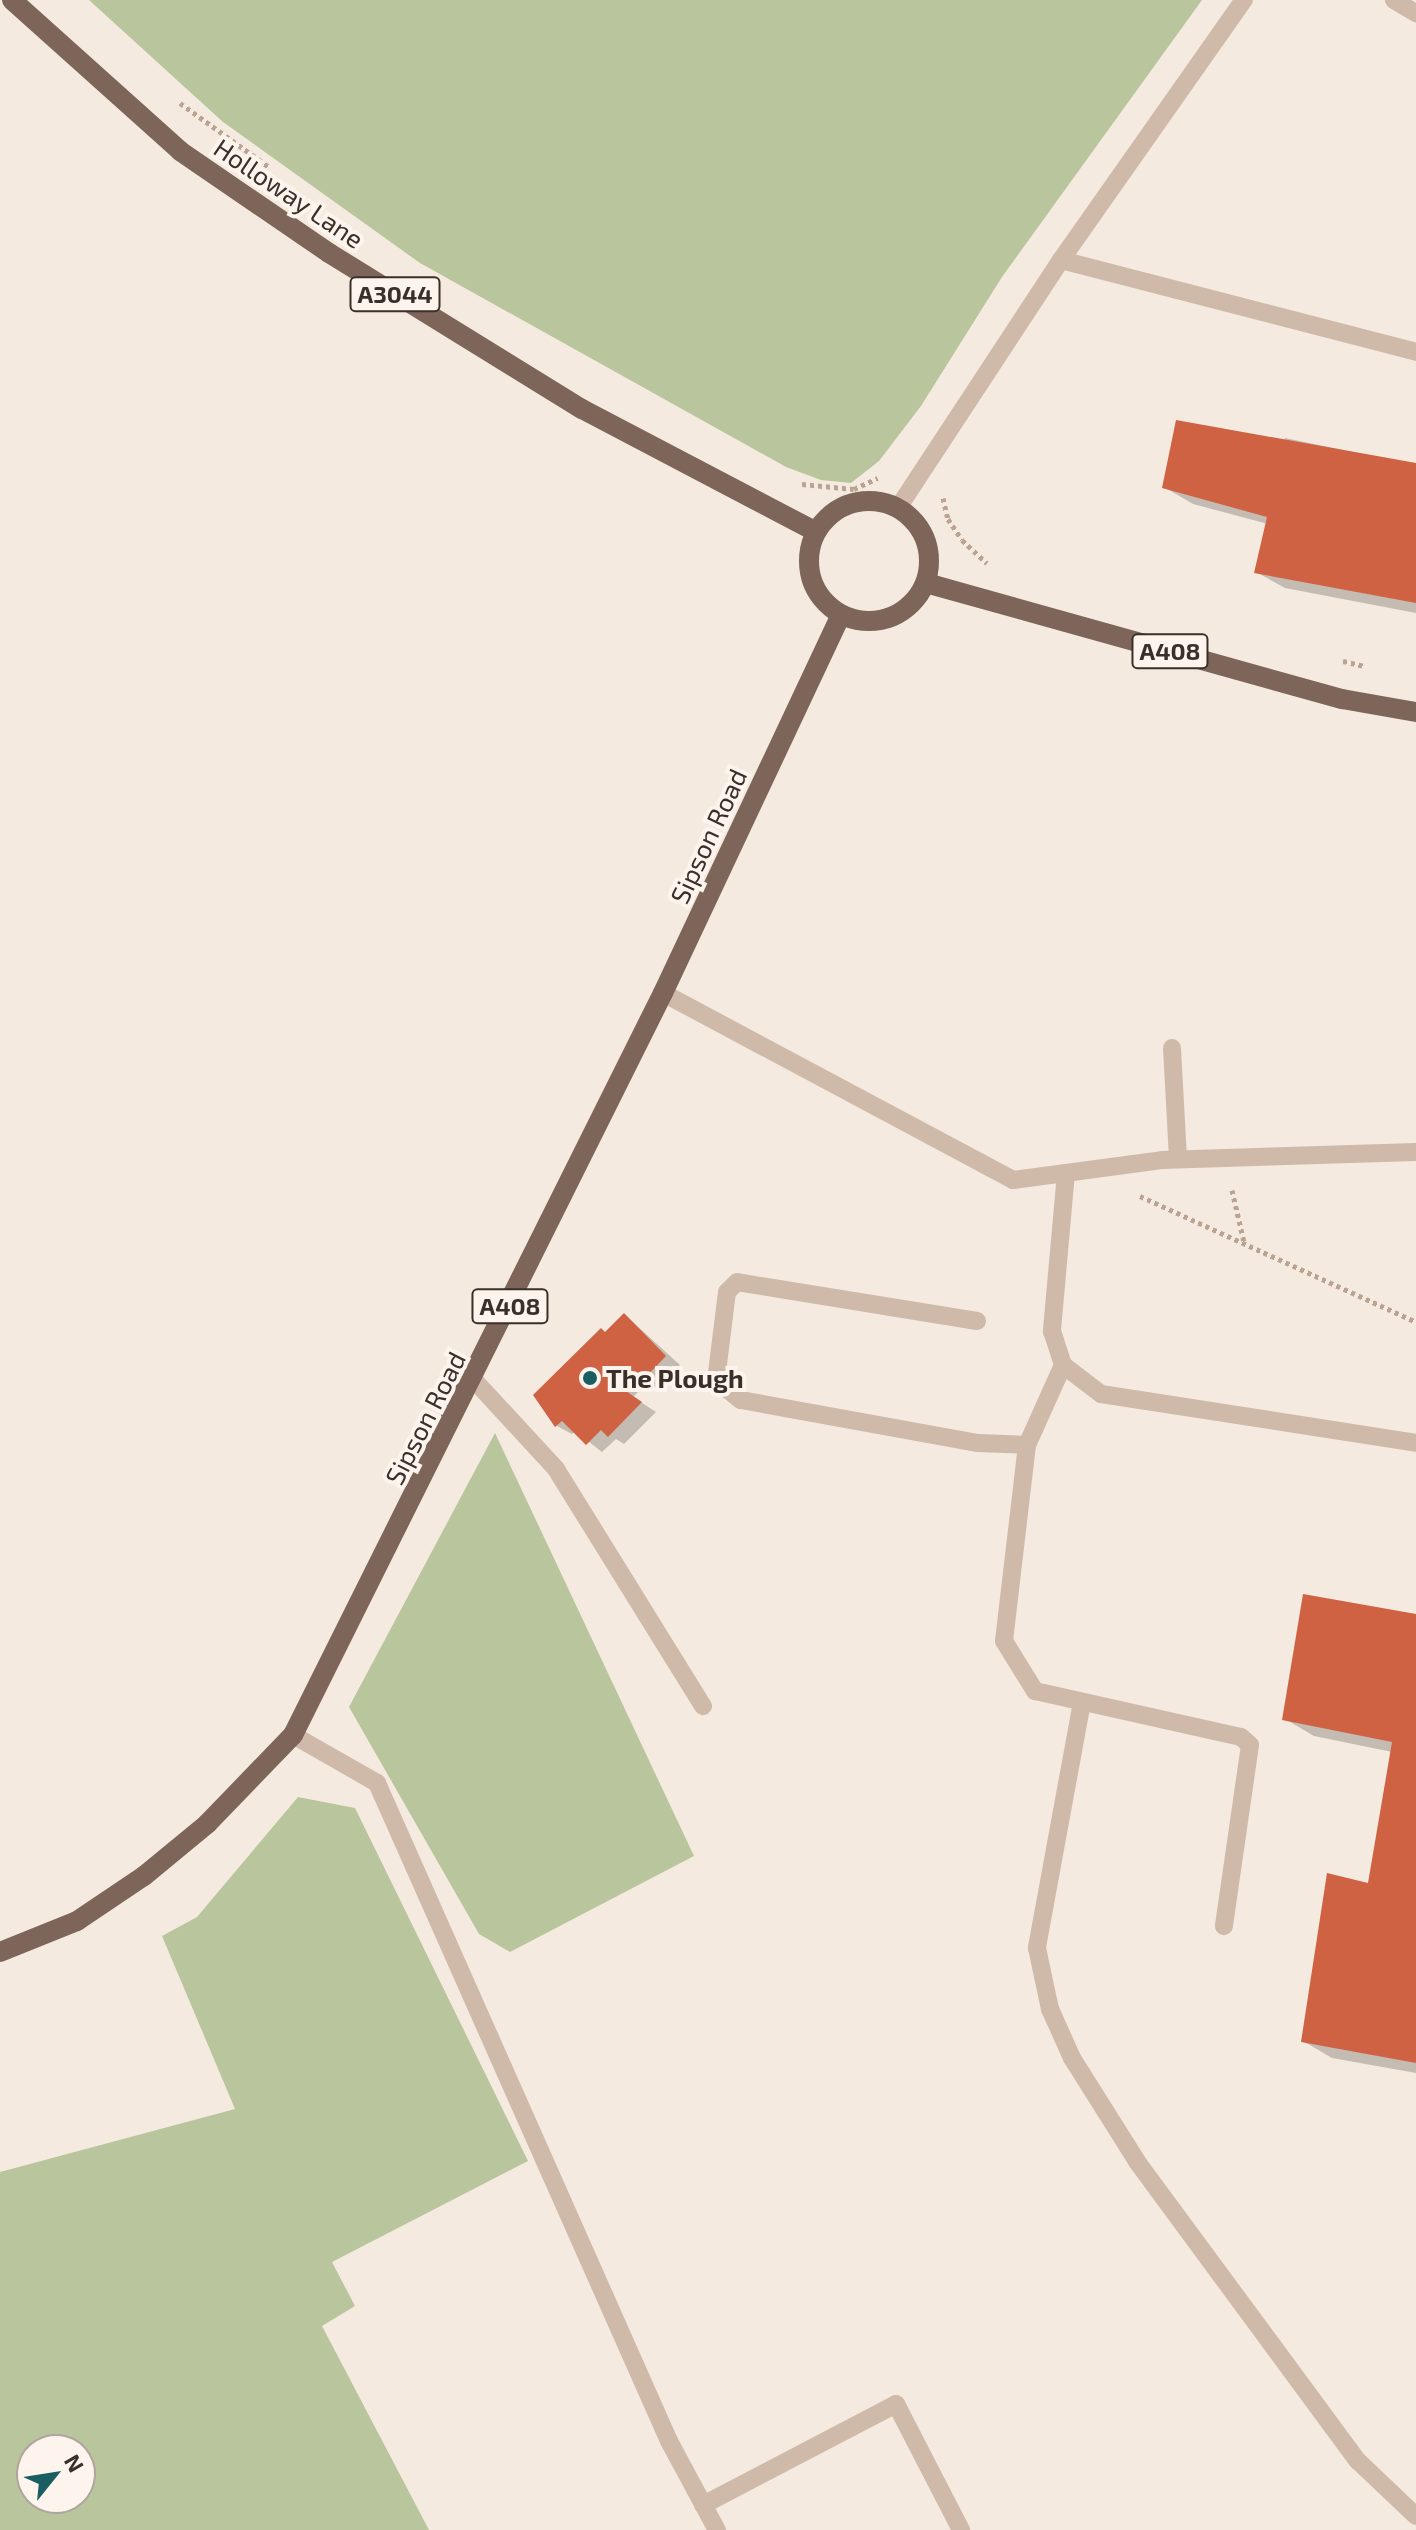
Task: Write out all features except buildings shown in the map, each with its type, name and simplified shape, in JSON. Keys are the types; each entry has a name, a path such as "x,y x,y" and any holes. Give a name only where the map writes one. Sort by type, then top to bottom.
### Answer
{"main road":[{"name":"Holloway Lane","path":"12,0 180,151 329,253 582,409 816,532"},
{"path":"880,502 898,508 922,532 929,566 926,583 908,607 881,621 841,615 815,588 809,550 816,532 843,507 880,502"},
{"name":"A408","path":"926,583 1342,699 1416,712"},
{"name":"Sipson Road","path":"0,1952 77,1921 144,1876 207,1824 293,1735 474,1380 663,993 841,615"}],"lane":[{"path":"898,508 1061,260 1244,0"},
{"path":"1394,0 1416,13"},
{"path":"1061,260 1416,352"},
{"path":"663,993 1013,1180 1178,1159 1416,1152"},
{"path":"1172,1048 1178,1159"},
{"path":"1066,1173 1052,1331 1063,1365 1101,1394 1416,1443"},
{"path":"977,1321 737,1282 727,1292 716,1380 741,1400 978,1443 1027,1445"},
{"path":"1063,1365 1027,1445 1004,1641 1035,1691 1241,1737 1250,1745 1224,1926"},
{"path":"474,1380 556,1469 703,1706"},
{"path":"1082,1702 1037,1948 1050,2009 1072,2058 1138,2163 1358,2461 1416,2516"},
{"path":"293,1735 377,1783 669,2441 717,2530"},
{"path":"703,2505 896,2404 961,2530"}],"path":[{"path":"167,93 278,174"},
{"path":"785,479 815,489 854,489 889,473"},
{"path":"942,496 948,519 973,555"},
{"path":"1225,1157 1244,1244"},
{"path":"1100,1169 1134,1194 1416,1322"}],"green space":[{"path":"89,0 1202,0 1002,277 921,406 879,461 851,483 821,480 786,467 420,263 223,122"},
{"path":"495,1433 694,1856 510,1952 479,1934 349,1707"},
{"path":"298,1797 355,1808 528,2161 332,2262 355,2306 322,2326 429,2530 0,2530 0,2172 235,2109 162,1936 197,1917"}],"place":[{"name":"The Plough","path":"590,1378"}]}
